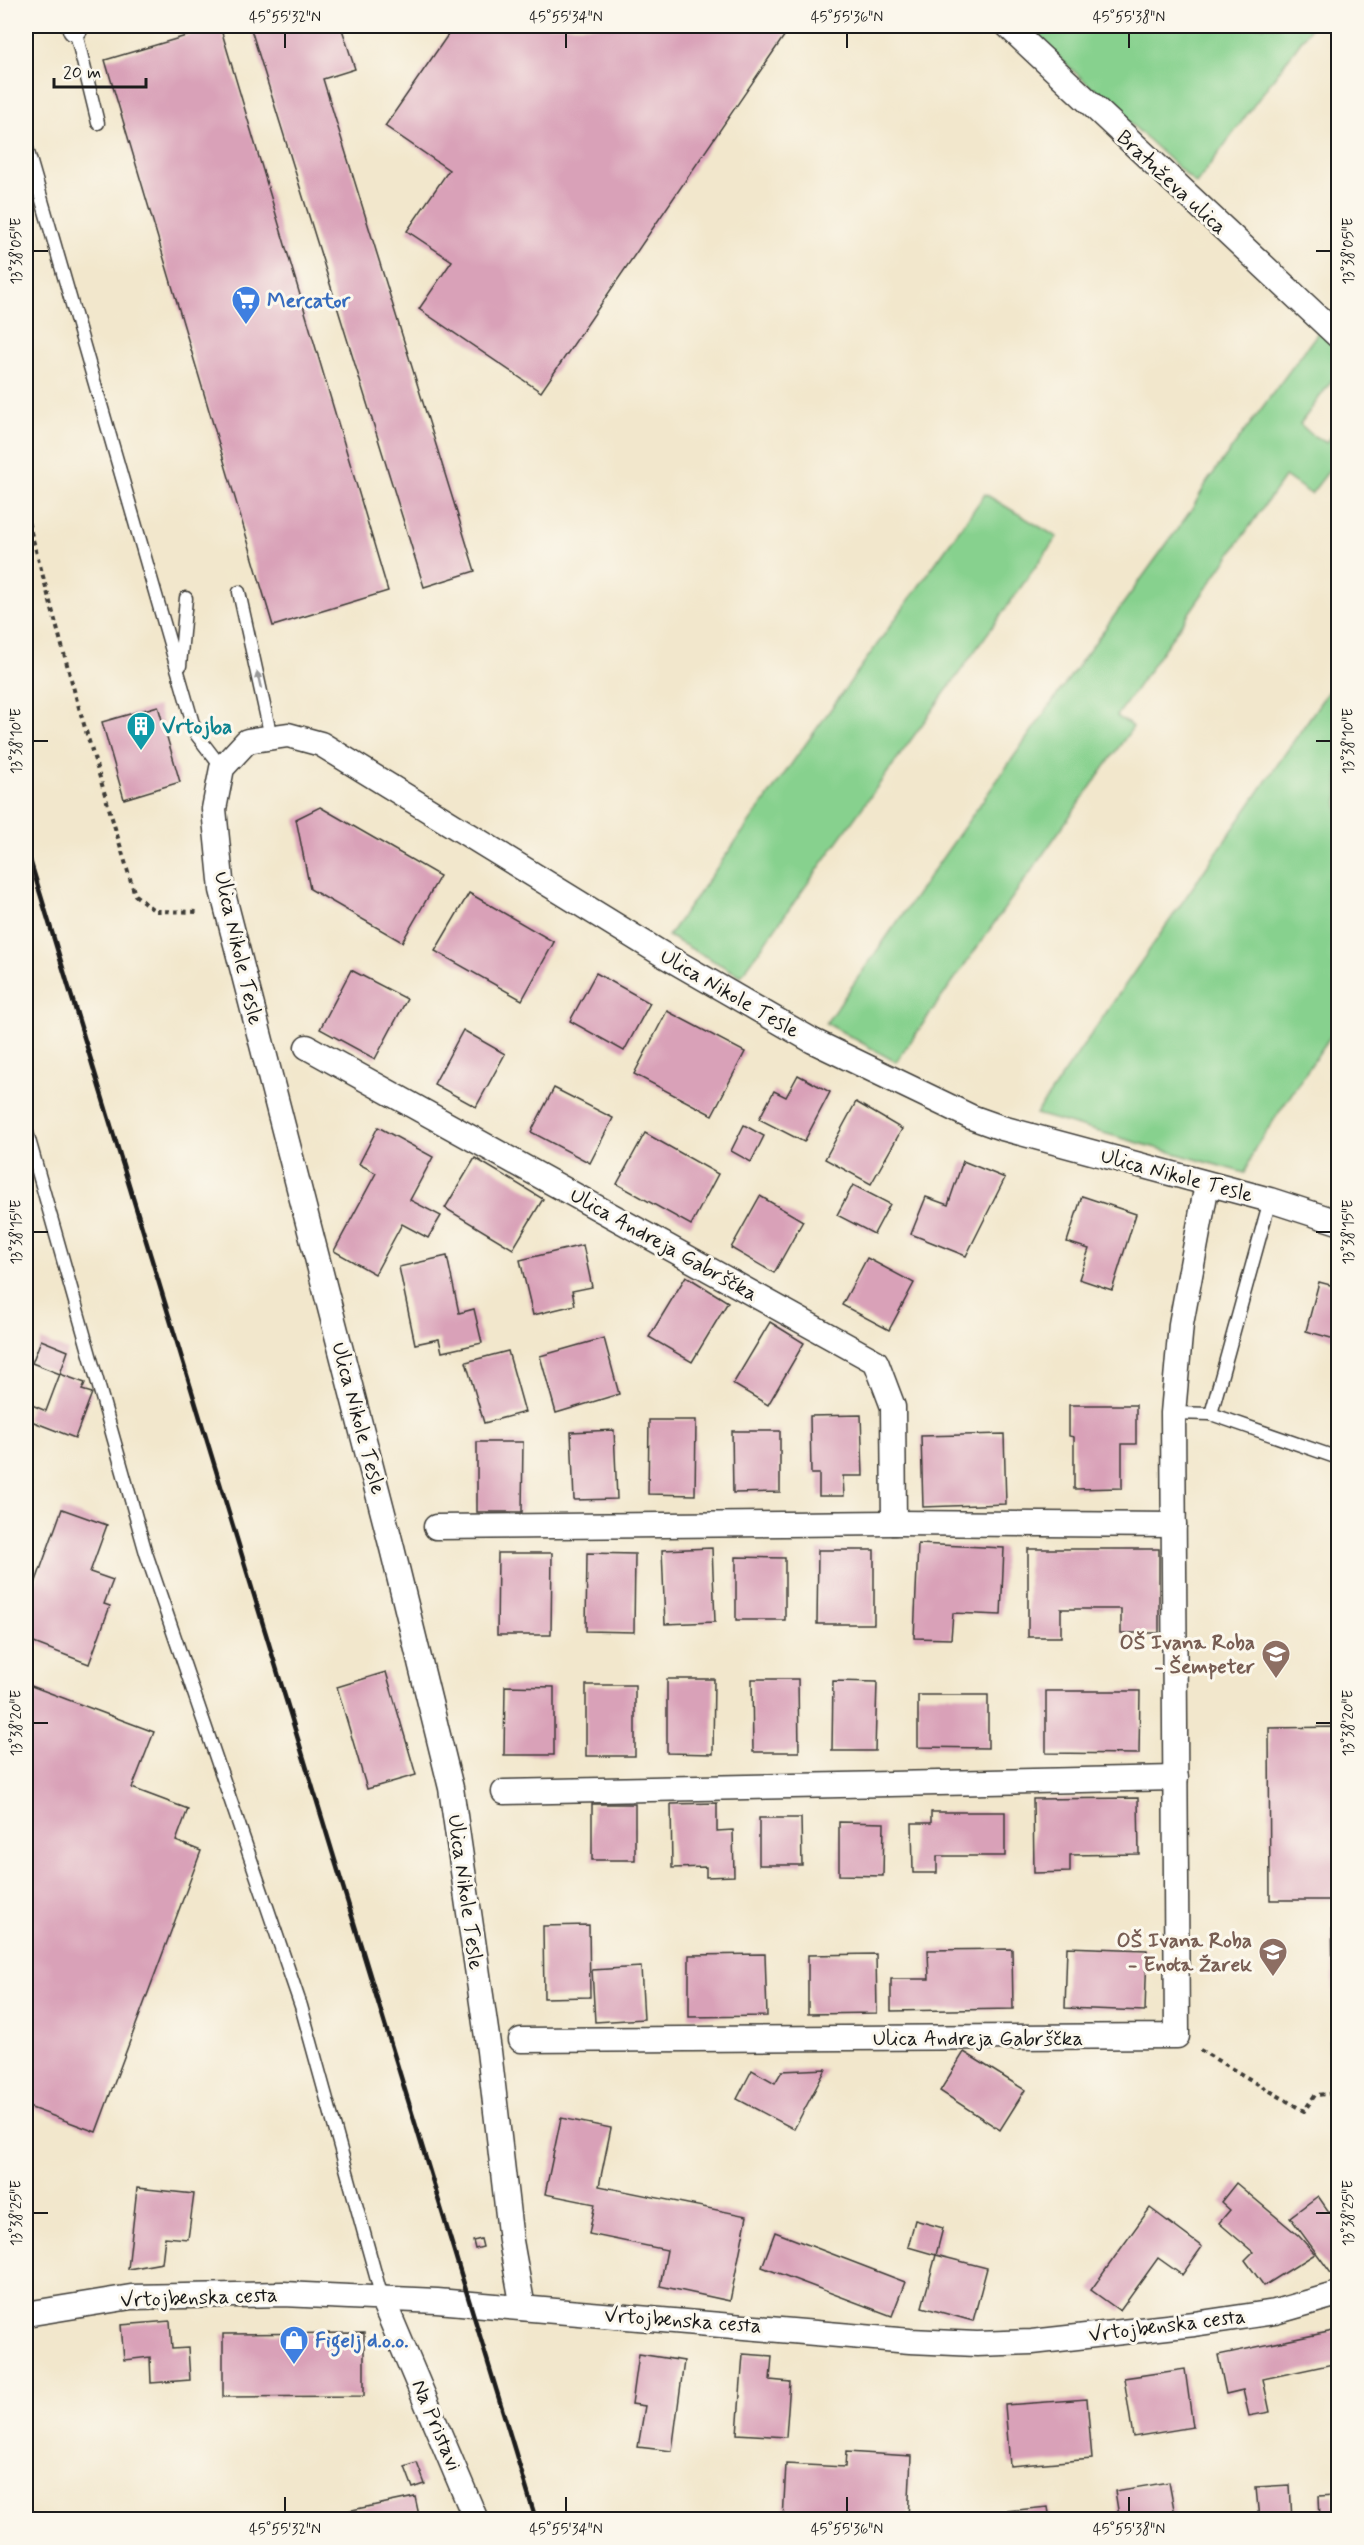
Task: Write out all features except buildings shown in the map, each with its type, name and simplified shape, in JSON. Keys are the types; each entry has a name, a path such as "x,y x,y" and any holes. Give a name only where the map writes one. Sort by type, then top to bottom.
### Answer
{"street":[{"name":"Bratuževa ulica","path":"1008,26 1338,336"},
{"name":"Ulica Nikole Tesle","path":"523,2308 511,2241 487,2039 451,1788 392,1548 222,890 214,808 222,768 247,741 288,735 321,744 692,971 813,1041 971,1117 1002,1128 1270,1200 1338,1222"},
{"name":"Ulica Andreja Gabrščka","path":"307,1047 876,1362 893,1407 894,1523"},
{"path":"1176,2036 1173,1413 1181,1324 1207,1184"},
{"path":"436,1527 894,1523 1174,1525"},
{"path":"504,1792 1176,1778"},
{"name":"Ulica Andreja Gabrščka","path":"521,2040 1176,2036"},
{"name":"Vrtojbenska cesta","path":"26,2314 131,2297 283,2294 523,2308 976,2344 1032,2342 1194,2324 1275,2312 1338,2294"},
{"name":"Na Pristavi","path":"382,2298 476,2520"}],"lane":[{"path":"74,27 98,123"},
{"path":"26,145 196,734 222,768"},
{"path":"238,592 272,737"},
{"path":"180,673 186,598"},
{"path":"26,1129 146,1553 301,2006 382,2298"},
{"path":"1211,1414 1270,1200"},
{"path":"1173,1413 1211,1414 1338,1458"}],"path":[{"path":"26,514 77,701 135,895 154,911 181,913 228,911"},
{"path":"1176,2036 1304,2111 1315,2095 1338,2093"}],"green space":[{"path":"1025,26 1312,26 1196,184"},
{"path":"1322,327 1338,341 1338,372 1300,424 1312,435 1327,443 1338,426 1338,459 1311,494 1285,476 1117,716 1133,727 896,1062 826,1023 1072,674 1192,509 1207,482"},
{"path":"985,494 1057,537 741,976 668,936"},
{"path":"1338,677 1338,1025 1255,1148 1245,1173 1036,1114"}],"railway":[{"path":"26,847 536,2520"}],"place":[{"name":"Mercator","path":"246,326"},
{"name":"Vrtojba","path":"141,752"},
{"name":"OŠ Ivana Roba - Šempeter","path":"1276,1680"},
{"name":"OŠ Ivana Roba - Enota Žarek","path":"1273,1978"},
{"name":"Figelj d.o.o.","path":"294,2366"}]}
